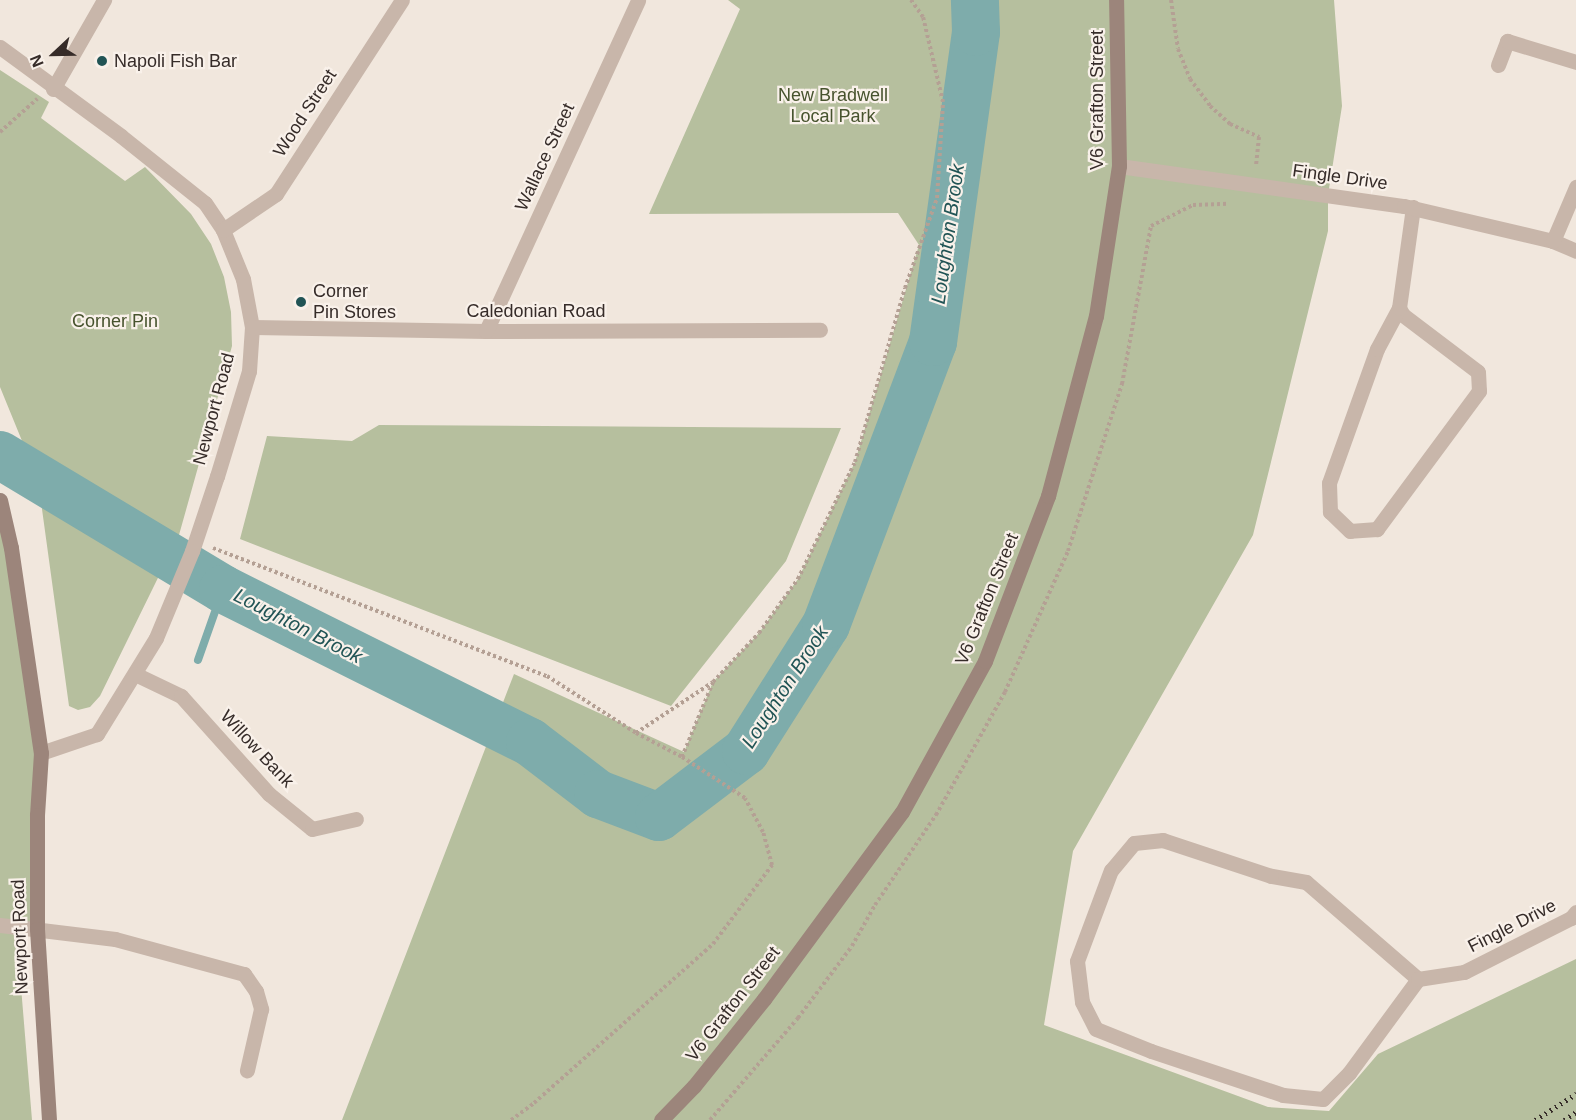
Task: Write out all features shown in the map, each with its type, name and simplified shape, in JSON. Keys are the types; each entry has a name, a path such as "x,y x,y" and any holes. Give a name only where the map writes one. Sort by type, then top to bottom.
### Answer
{"street":[{"path":"52,88 104,0"},
{"name":"Wood Street","path":"223,230 276,194 402,0"},
{"name":"Wallace Street","path":"486,331 638,0"},
{"name":"V6 Grafton Street","path":"661,1120 694,1086 764,999 902,812 985,662 1048,496 1096,316 1119,166 1116,0"},
{"path":"1498,64 1507,41 1576,63"},
{"name":"Newport Road","path":"0,47 52,88 121,136 205,203 223,230 243,279 252,327 249,371 194,546 156,638 97,734 41,753"},
{"name":"Fingle Drive","path":"1119,166 1413,207 1553,241 1576,250"},
{"path":"1553,241 1576,187"},
{"path":"1399,308 1403,315 1478,372 1479,391 1377,529 1350,531 1330,513 1329,483 1377,349 1399,308 1413,207"},
{"name":"Caledonian Road","path":"252,327 486,331 820,330"},
{"name":"Newport Road","path":"0,500 11,548 41,753 37,815 37,929 50,1120"},
{"name":"Willow Bank","path":"135,674 181,696 269,794 312,828 356,819"},
{"path":"1163,840 1271,876 1306,882 1418,979 1349,1073 1323,1099 1283,1095 1151,1051 1096,1029 1082,1002 1077,961 1111,870 1134,843 1163,840"},
{"name":"Fingle Drive","path":"1418,979 1464,972 1571,918 1576,912"},
{"path":"0,926 114,939 244,974 256,991 261,1009 247,1070"}],"path":[{"path":"636,733 713,682 759,633 798,579 855,462 909,277 937,198 943,102 923,17 910,0"},
{"path":"1171,0 1178,49 1190,79 1210,106 1230,124 1259,138 1258,153"},
{"path":"0,132 52,88"},
{"path":"194,546 547,676 636,733 682,757 745,798 763,831 772,865 713,944 534,1103 511,1120"},
{"path":"682,757 713,682"}],"green space":[{"name":"New Bradwell Local Park","path":"728,0 1334,0 1342,106 1328,195 1328,231 1253,535 1073,851 1044,1025 1268,1107 1329,1111 1378,1054 1576,959 1576,1120 342,1120 514,674 684,752 713,682 759,633 798,579 855,462 919,245 898,213 649,214 740,9"},
{"name":"Corner Pin","path":"0,70 49,102 41,118 125,181 145,167 191,214 211,244 224,277 231,312 232,346 179,535 100,696 90,707 78,710 69,706 38,480 0,387"},
{"path":"379,425 841,428 786,561 671,706 240,539 267,436 352,441"},
{"path":"0,500 41,753 37,929 16,926 32,1120 0,1120"}],"waterway":[{"name":"Loughton Brook","path":"0,455 223,589 530,742 598,794 659,817 746,751 826,625 933,342 976,32 975,0"},
{"path":"198,660 223,589"}],"railway":[{"path":"1535,1120 1576,1094"},
{"path":"1564,1120 1576,1112"}],"place":[{"name":"Napoli Fish Bar","path":"102,61"},
{"name":"Corner Pin Stores","path":"301,302"}]}
